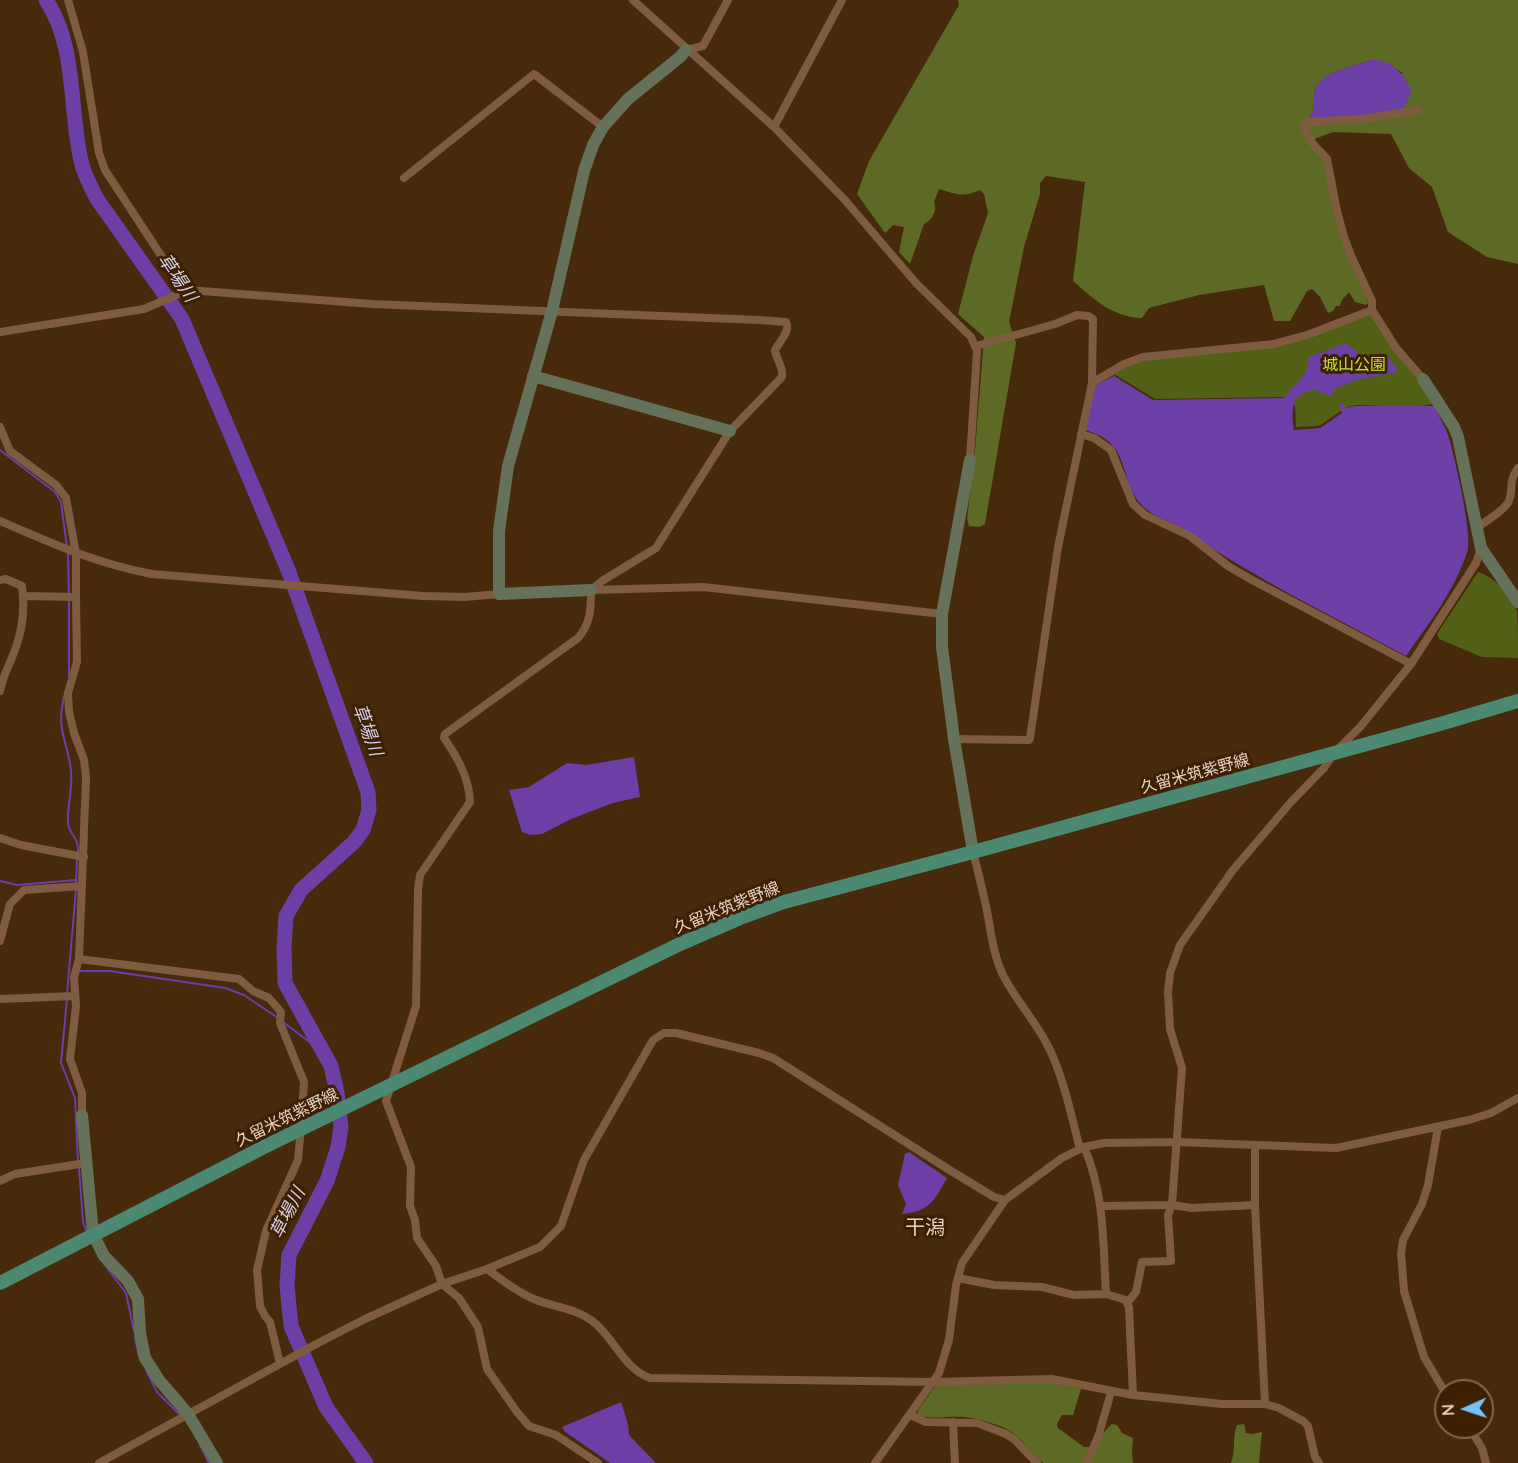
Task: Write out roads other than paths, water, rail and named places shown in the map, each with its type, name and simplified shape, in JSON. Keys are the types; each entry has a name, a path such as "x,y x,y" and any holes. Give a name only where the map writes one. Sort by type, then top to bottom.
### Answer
{"main road":[{"name":"久留米筑紫野線","path":"0,1283 266,1146 680,944 740,918 784,902 1518,701"}],"street":[{"path":"68,0 83,52 99,153 105,170 162,257 188,291"},
{"path":"633,0 774,127 844,199 916,283 971,337 976,346 970,460 942,614 944,669 973,852 987,910 991,940 1009,987 1048,1045 1063,1083 1082,1148 1092,1166 1101,1206 1106,1294"},
{"path":"499,594 499,531 508,466 552,311 584,171 593,145 603,127 628,99 686,50 704,46 728,0"},
{"path":"774,127 842,0"},
{"path":"404,178 534,74 603,127"},
{"path":"1418,111 1363,119 1307,122 1304,127 1313,144 1327,159 1344,237 1372,301 1372,310 1396,348 1423,379 1454,427 1481,548 1518,602"},
{"path":"0,332 144,309 188,291 372,304 786,322 789,329 775,350 782,369 782,377 730,431 656,548 591,590 590,616 578,638 445,734 444,738 459,760 470,794 470,802 420,875 416,1006 386,1101 411,1167 410,1206 417,1238 436,1266 442,1284 459,1298 478,1327 487,1369 529,1426 556,1435 598,1463"},
{"path":"1092,382 1124,364 1143,357 1274,344 1306,335 1372,310"},
{"path":"954,739 1029,741 1030,738 1058,547 1092,382 1093,319 1077,315 1055,324 976,346"},
{"path":"533,376 730,431"},
{"path":"0,427 10,451 56,485 66,498 76,554 77,662 68,693 69,712 84,760 86,778 79,959 74,977 76,1006 70,1059 82,1093 81,1115 93,1234 104,1256 128,1281 138,1299 140,1333 145,1358 159,1380 188,1414 217,1463"},
{"path":"1081,434 1094,438 1111,450 1132,504 1145,515 1190,536 1228,566 1252,580 1411,664"},
{"path":"1478,527 1506,506 1510,499 1511,480 1518,468"},
{"path":"0,521 76,554 118,567 152,574 423,596 465,597 703,587 942,614"},
{"path":"1133,1395 1128,1302 1136,1292 1142,1262 1171,1261 1168,1215 1172,1205 1182,1068 1170,1029 1170,973 1173,959 1188,932 1233,870 1291,802 1324,768 1334,753 1361,726 1411,664 1476,563 1481,548"},
{"path":"0,580 6,579 22,586 24,596 21,627 16,647 3,676 0,691"},
{"path":"24,596 76,597"},
{"path":"0,838 84,857"},
{"path":"0,941 2,923 10,904 24,890 82,886"},
{"path":"79,959 239,979 253,991 269,998 281,1012 280,1023 304,1082 298,1160 266,1231 257,1270 260,1306 270,1322 282,1362"},
{"path":"0,999 75,996"},
{"path":"99,1463 317,1343 442,1284 540,1248 561,1226 584,1160 654,1040 664,1033 698,1038 773,1058 957,1175 994,1197 1005,1200"},
{"path":"875,1463 939,1373 947,1350 958,1278 962,1263 973,1245 1005,1200 1062,1158 1082,1148 1104,1143 1177,1142 1336,1148 1438,1127 1491,1113 1518,1098"},
{"path":"1437,1379 1424,1357 1404,1291 1401,1254 1403,1240 1422,1204 1428,1185 1438,1127"},
{"path":"1255,1146 1255,1204 1265,1404"},
{"path":"0,1181 15,1174 86,1163"},
{"path":"1101,1206 1172,1205 1192,1208 1255,1204"},
{"path":"487,1269 533,1299 577,1312 592,1320 636,1371 650,1378 933,1382 1052,1379 1133,1395 1222,1404 1265,1404 1279,1408 1308,1426 1315,1457 1319,1463"},
{"path":"958,1278 994,1285 1042,1287 1074,1295 1106,1294 1128,1302"},
{"path":"1087,1463 1099,1434 1110,1392"},
{"path":"910,1415 926,1422 977,1423 1014,1439 1037,1463"},
{"path":"953,1422 955,1463"},
{"path":"1476,1439 1482,1448 1486,1463"}],"waterway":[{"name":"草場川","path":"46,0 56,18 68,57 77,141 86,176 97,199 182,319 289,572 368,792 369,810 363,830 354,842 301,890 286,916 284,948 285,983 331,1066 341,1127 338,1147 327,1181 289,1255 287,1286 291,1326 326,1407 366,1463"},
{"path":"0,450 55,492 61,502 67,547"},
{"path":"68,553 69,595"},
{"path":"69,601 69,676"},
{"path":"65,693 61,725 71,777 68,823 76,839 78,853"},
{"path":"76,883 77,859"},
{"path":"0,881 17,885 76,880"},
{"path":"67,994 76,889"},
{"path":"78,971 110,971 225,988 244,995 278,1018"},
{"path":"67,999 61,1063 75,1098 78,1162"},
{"path":"283,1022 323,1052"},
{"path":"79,1168 83,1222 87,1233"},
{"path":"104,1264 126,1293 134,1331"},
{"path":"135,1337 139,1357"},
{"path":"146,1370 157,1392 180,1415"},
{"path":"200,1445 209,1463"}],"district":[{"name":"干潟","path":"925,1228"}],"park label":[{"name":"城山公園","path":"1354,365"}]}
